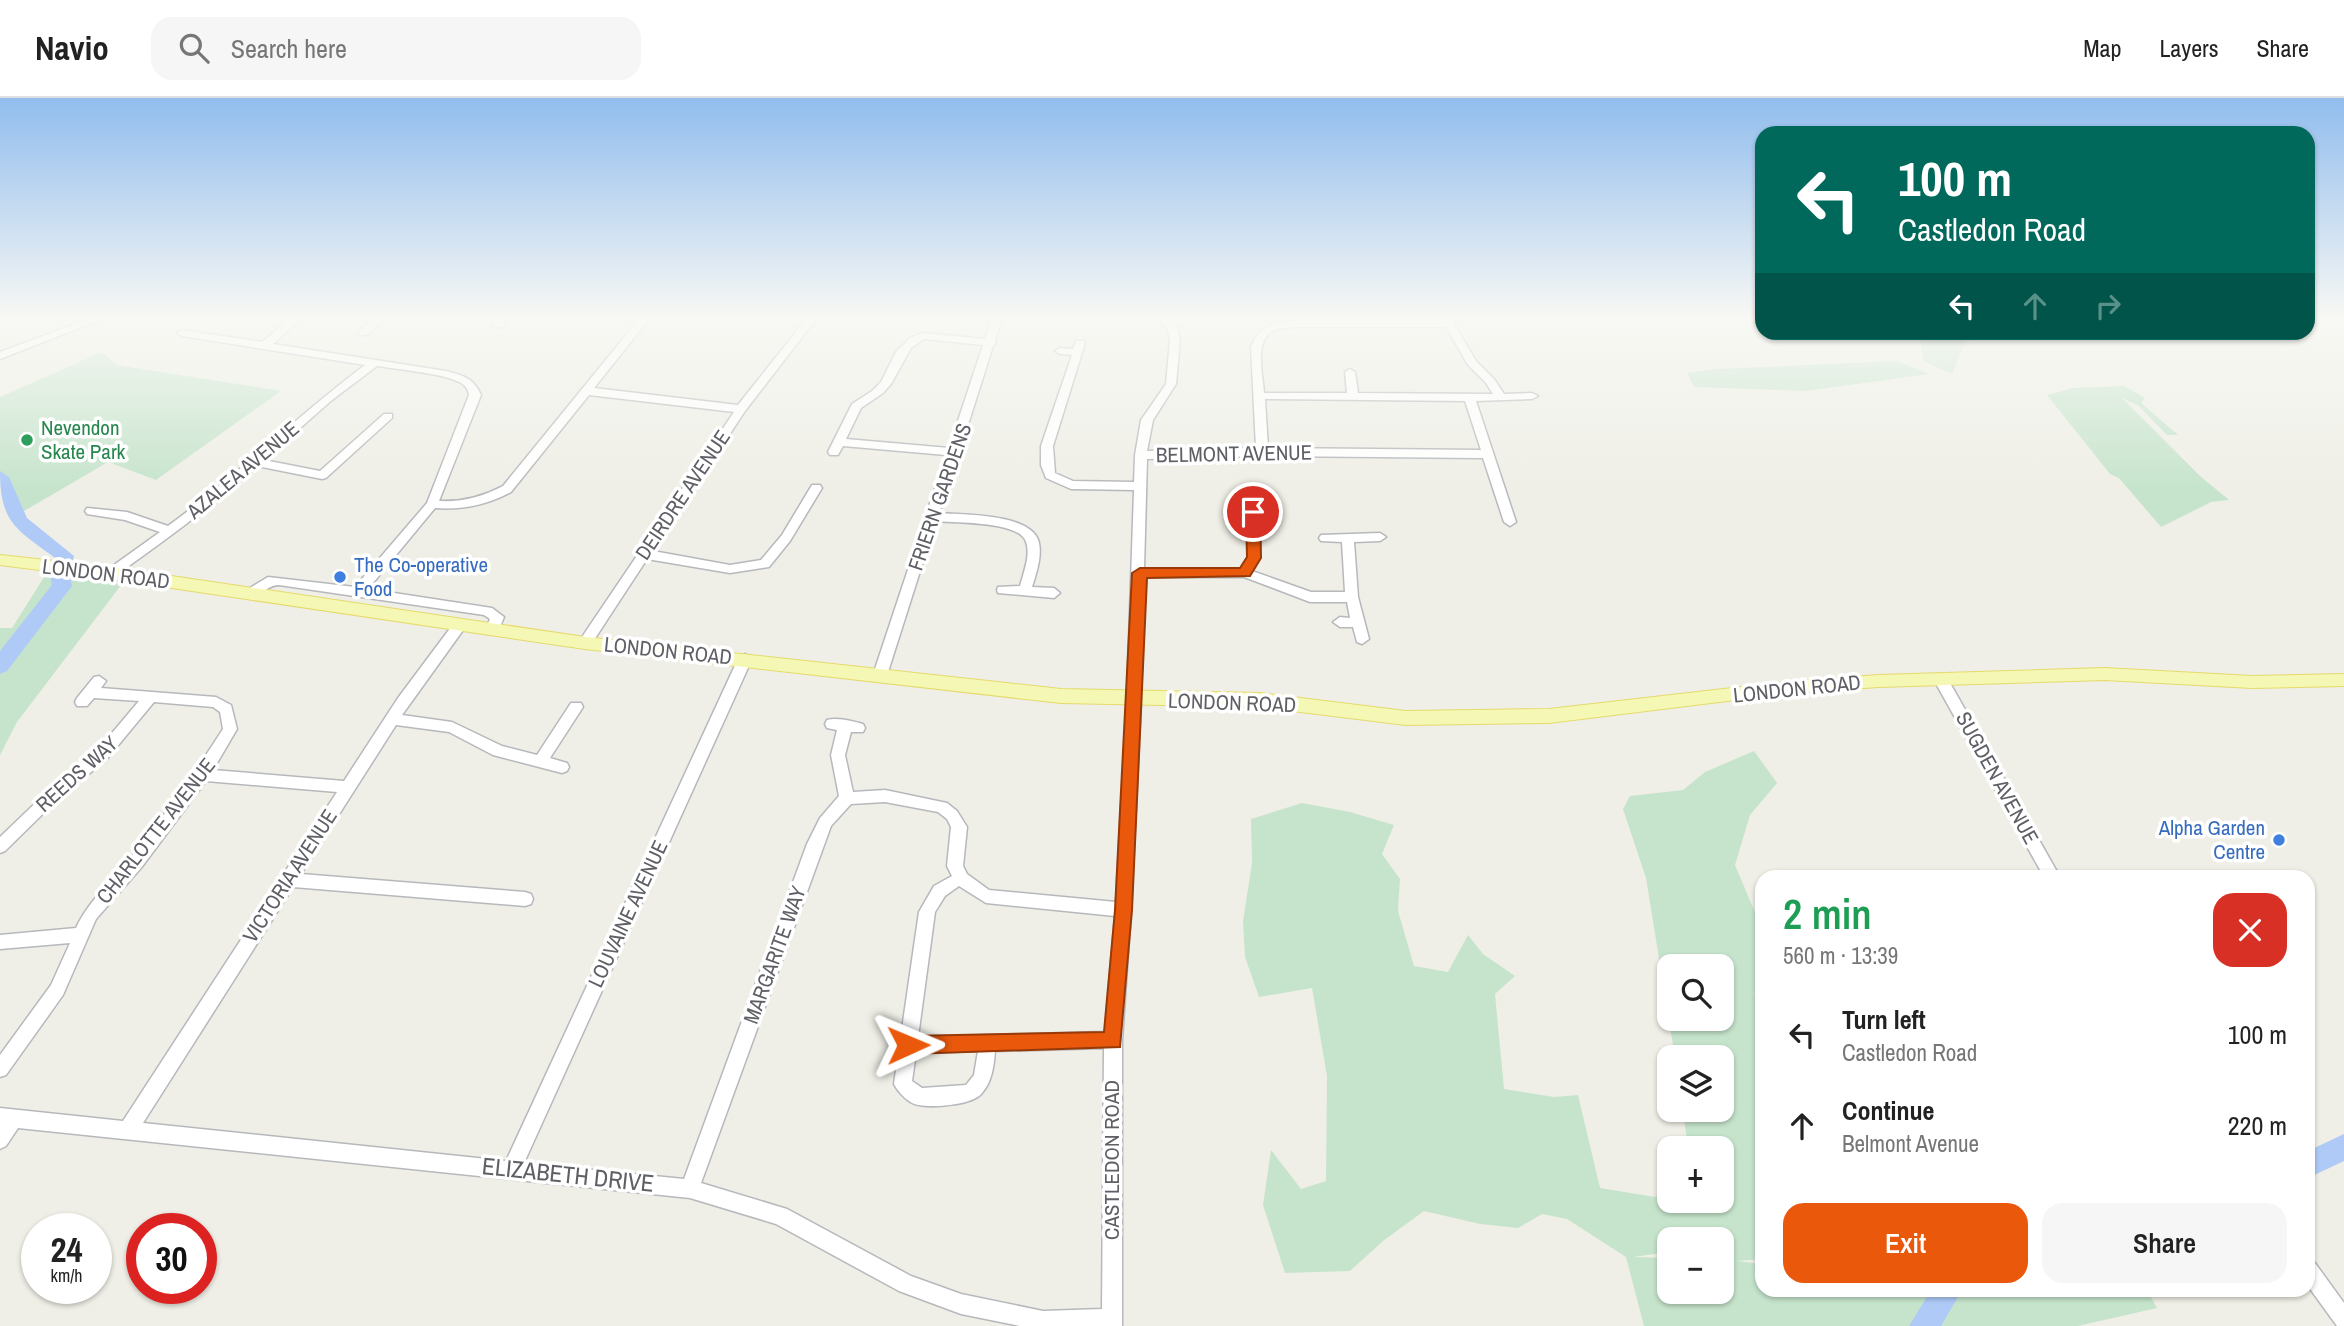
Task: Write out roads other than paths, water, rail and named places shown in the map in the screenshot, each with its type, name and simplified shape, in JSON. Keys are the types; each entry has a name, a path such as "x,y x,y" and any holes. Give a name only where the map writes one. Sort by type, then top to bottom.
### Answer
{"main road":[{"name":"LONDON ROAD","path":"0,560 111,573 584,643 1060,696 1134,700 1260,701 1406,718 1549,716 1793,687 1941,680 2105,674 2252,682 2344,680"}],"street":[{"name":"AZALEA AVENUE","path":"111,573 170,531 360,375"},
{"path":"358,592 432,504 475,395 472,386 464,379 451,375"},
{"path":"432,504 468,506 485,502 506,489 599,375"},
{"name":"DEIRDRE AVENUE","path":"584,643 741,409 767,375"},
{"path":"888,375 878,393 861,400 856,406 838,447 956,452"},
{"name":"FRIERN GARDENS","path":"880,675 981,375"},
{"path":"1071,375 1063,404 1051,430 1045,463 1050,475 1070,485 1140,486"},
{"path":"1141,455 1147,420 1171,384 1172,375"},
{"path":"1259,375 1262,452"},
{"path":"1350,375 1353,395"},
{"path":"1483,375 1501,398"},
{"path":"587,391 741,409"},
{"path":"1261,396 1353,395 1469,400 1532,396"},
{"path":"1469,400 1510,522"},
{"path":"256,462 322,475 388,416"},
{"name":"BELMONT AVENUE","path":"1134,700 1140,573 1141,455 1262,452 1488,454"},
{"path":"643,554 730,569 765,564 786,538 816,488"},
{"path":"91,511 127,516 170,531"},
{"path":"932,517 1004,523 1020,528 1031,537 1033,549 1025,591"},
{"path":"1245,573 1254,558 1253,518 1272,524"},
{"path":"1325,538 1380,537"},
{"path":"1348,538 1352,597 1362,639"},
{"path":"1140,573 1245,573 1301,594 1352,597"},
{"path":"250,594 268,581 487,611 497,617 492,631"},
{"path":"1003,590 1054,593"},
{"path":"1340,622 1359,623"},
{"name":"VICTORIA AVENUE","path":"128,1130 392,719 459,626"},
{"name":"LOUVAINE AVENUE","path":"512,1168 745,659"},
{"name":"SUGDEN AVENUE","path":"1941,680 2049,870"},
{"name":"CHARLOTTE AVENUE","path":"0,1069 57,990 73,956 78,935 90,915 135,863 227,739 230,718 226,709 216,702 90,692"},
{"name":"REEDS WAY","path":"0,847 39,806 101,757 150,697"},
{"name":"CASTLEDON ROAD","path":"1112,1322 1113,1040 1124,910 1134,700"},
{"path":"540,762 576,706"},
{"path":"392,719 452,727 498,751 562,767"},
{"path":"845,726 838,755 847,798 884,796 942,807 952,815 959,827 955,866 961,879 986,896 1124,910"},
{"path":"202,775 348,787"},
{"name":"MARGARITE WAY","path":"690,1189 815,844 825,822 847,798"},
{"path":"961,879 944,884 936,893 927,912 903,1084 919,1097 960,1095 979,1087 984,1079 988,1043"},
{"path":"288,880 525,899"},
{"path":"0,942 78,935"},
{"path":"908,1045 1113,1040"},
{"path":"0,1140 7,1117"},
{"name":"ELIZABETH DRIVE","path":"7,1117 512,1168 690,1189 780,1216 906,1284 961,1304 1043,1321 1112,1322"},
{"path":"2315,1280 2344,1319"}],"waterway":[{"path":"0,477 19,521 65,556 60,576 62,586 0,666"},
{"path":"2315,1162 2344,1147"},
{"path":"1924,1326 1943,1297"}],"place":[{"name":"Nevendon Skate Park","path":"27,440"},
{"name":"The Co-operative Food","path":"340,577"},
{"name":"Alpha Garden Centre","path":"2279,840"}]}
